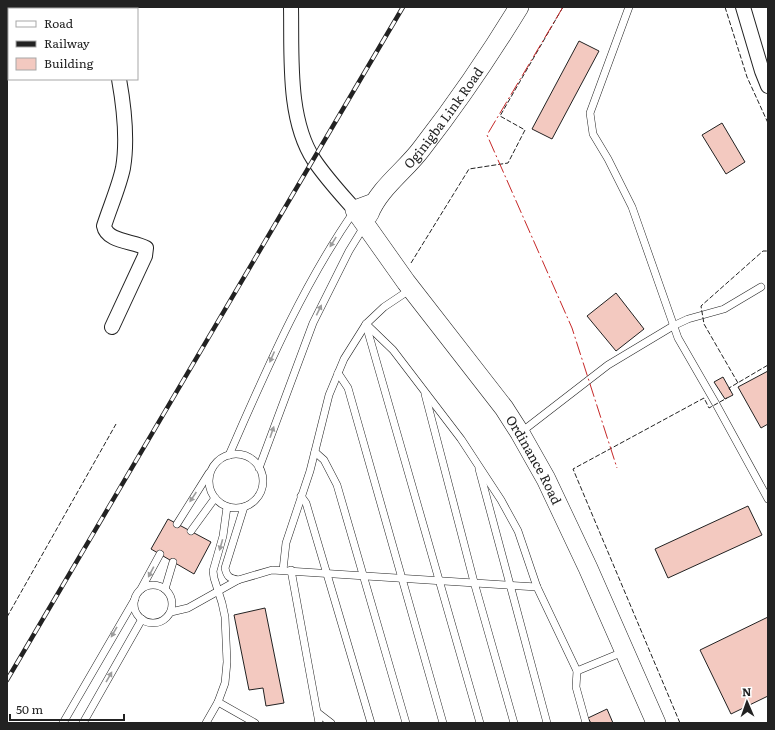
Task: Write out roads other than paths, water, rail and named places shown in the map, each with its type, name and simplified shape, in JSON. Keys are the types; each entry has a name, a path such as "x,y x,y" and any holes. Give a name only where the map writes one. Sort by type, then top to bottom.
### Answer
{"street":[{"path":"291,7 293,83 297,118 303,138 314,160 360,217"},
{"name":"Oginigba Link Road","path":"360,217 421,150 440,125 488,57 519,7"},
{"path":"743,7 768,86"},
{"path":"112,327 145,256 146,248 139,244 110,236 105,232 104,226 123,168 125,142 123,98 119,80"},
{"name":"Ordinance Road","path":"360,217 411,289 504,408 520,433 546,479 625,651 656,723"}],"lane":[{"path":"629,7 590,112 590,126 632,207 670,311 673,326 678,338 768,499"},
{"path":"229,455 275,350 325,255 360,217"},
{"path":"259,468 313,323 348,251 360,217"},
{"path":"520,433 608,365 673,326 688,319 724,309 761,287"},
{"path":"283,570 286,544 315,452 329,395 344,359 366,324 384,307 411,289"},
{"path":"366,324 393,350 424,390 478,463 501,500 518,531 537,587 577,671 576,687 586,723"},
{"path":"366,324 480,723"},
{"path":"338,373 348,388 442,723"},
{"path":"424,390 474,582 514,723"},
{"path":"315,452 324,460 337,485 406,723"},
{"path":"177,524 211,472 221,458 238,454 254,461 262,476 261,491 257,498 244,507 227,507 215,498 210,488 211,472"},
{"path":"478,463 547,723"},
{"path":"302,496 306,503 327,572 371,723"},
{"path":"191,531 215,498"},
{"path":"206,723 218,702 225,683 227,662 224,617 222,603 217,591 213,570 224,536 227,507"},
{"path":"238,580 230,579 226,575 225,568 244,507"},
{"path":"62,723 141,590 160,554"},
{"path":"165,589 173,562"},
{"path":"171,612 188,608 238,580 262,572 283,570 439,579 537,587"},
{"path":"291,570 319,723"},
{"path":"135,599 135,611 142,619 156,623 167,617 171,612 172,600 165,589 153,585 141,590"},
{"path":"83,723 142,619"},
{"path":"577,671 625,651"},
{"path":"218,702 255,723"},
{"path":"318,713 331,723"}],"railway":[{"path":"7,680 403,7"}]}
